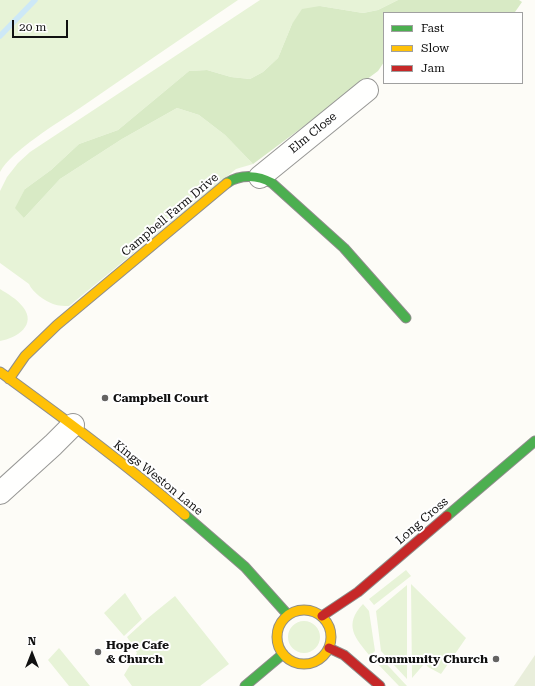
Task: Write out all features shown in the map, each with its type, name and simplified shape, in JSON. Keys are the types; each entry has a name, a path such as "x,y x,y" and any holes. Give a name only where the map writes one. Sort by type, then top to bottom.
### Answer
{"street":[{"name":"Elm Close","path":"260,177 367,90"},
{"name":"Campbell Farm Drive","path":"8,379 25,356 57,325 228,182 242,177 260,177"},
{"path":"260,177 272,183 344,248 406,318"},
{"name":"Kings Weston Lane","path":"0,372 73,425 149,484 245,567 288,615"},
{"path":"0,493 48,450 73,425"},
{"name":"Long Cross","path":"322,616 363,587 535,441"},
{"path":"306,610 322,616 328,623 331,631 331,640 325,655 312,663 304,664 296,663 283,654 278,642 278,629 282,621 288,615 297,611 306,610"},
{"path":"329,648 344,655 380,686"},
{"path":"245,686 283,654"}],"green space":[{"path":"0,0 238,0 36,137 14,155 0,172"},
{"path":"260,0 398,0 378,10 363,13 320,6 292,24 278,58 263,72 250,79 231,77 207,70 189,71 118,130 79,144 51,170 25,189 24,218 60,179 122,139 177,108 199,115 225,135 253,164 236,169 69,306 57,305 46,301 36,293 29,284 0,263 0,191 7,177 18,163 30,152"},
{"path":"398,0 519,0 522,2 515,12 383,12 383,64 378,71 253,164 225,135 199,115 177,108 122,139 60,179 24,218 15,208 25,189 51,170 79,144 118,130 189,71 207,70 231,77 250,79 263,72 278,58 292,24 302,9 320,6 363,13 378,10"},
{"path":"0,289 21,304 27,314 28,319 23,330 18,334 0,341"},
{"path":"406,570 411,576 374,605 369,599"},
{"path":"411,584 466,638 441,674 428,667 425,663 412,678"},
{"path":"407,585 407,679 381,651 376,611"},
{"path":"125,593 142,619 124,636 104,613"},
{"path":"175,596 229,664 200,686 132,686 124,675 137,653 127,637"},
{"path":"363,604 369,611 375,651 370,656 356,637 352,625 357,612"},
{"path":"301,621 307,621 316,625 320,637 316,649 307,653 301,653 292,649 288,640 288,634 292,625"},
{"path":"59,648 90,686 69,686 48,660"},
{"path":"378,655 407,686 399,686 374,660"},
{"path":"535,655 535,686 514,686"}],"waterway":[{"path":"0,36 35,0"}],"traffic: fast":[{"path":"227,183 244,177 261,178 272,183 344,248 406,318"},
{"path":"447,516 535,441"},
{"path":"185,515 245,567 288,615"},
{"path":"245,686 283,654"}],"traffic: slow":[{"path":"9,379 25,356 57,325 227,183"},
{"path":"0,372 117,459 185,515"},
{"path":"304,610 314,612 323,618 329,627 331,637 329,647 323,656 314,662 304,664 294,662 285,656 279,647 277,637 279,627 285,618 294,612 304,610"}],"traffic: jam":[{"path":"322,616 358,592 447,516"},
{"path":"329,648 344,655 380,686"}],"place":[{"name":"Campbell Court","path":"105,398"},
{"name":"Hope Cafe & Church","path":"98,652"},
{"name":"Community Church","path":"496,659"}]}
